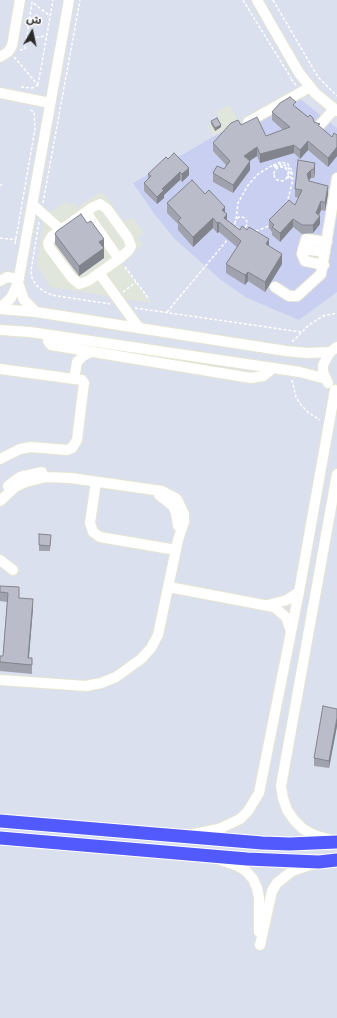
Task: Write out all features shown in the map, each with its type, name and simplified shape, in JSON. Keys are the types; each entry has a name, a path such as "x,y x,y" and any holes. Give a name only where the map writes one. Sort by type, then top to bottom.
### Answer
{"main road":[{"path":"0,821 290,844 337,842"},
{"path":"0,838 210,857 319,862 337,860"}],"street":[{"path":"0,57 8,52 12,46 20,0"},
{"path":"0,309 11,298 19,281 69,0"},
{"path":"257,0 293,63 310,87 335,110 319,126"},
{"path":"248,122 310,87"},
{"path":"0,93 50,103"},
{"path":"275,287 289,296 296,296 318,278 324,265 327,242 334,219 332,188 337,178"},
{"path":"100,204 107,209 130,242 129,250 84,283 75,282 49,247 49,239 86,212 100,204"},
{"path":"33,205 60,230"},
{"path":"86,212 120,258"},
{"path":"324,265 305,261 302,257 304,241 308,238 327,242"},
{"path":"303,249 325,252"},
{"path":"99,273 140,328"},
{"path":"0,281 7,277 19,281"},
{"path":"19,281 24,300 36,312"},
{"path":"0,309 36,312 286,351 308,353 333,349"},
{"path":"0,330 48,335 288,370 326,379"},
{"path":"48,335 48,341 51,345 255,378 263,376 273,368"},
{"path":"67,348 77,362"},
{"path":"183,836 219,829 230,825 248,812 254,803 262,783 336,390 326,379 323,365 333,349"},
{"path":"74,379 77,362 83,356 91,352"},
{"path":"0,369 82,380 84,383 75,444 67,450 31,447 20,449 0,459"},
{"path":"0,499 12,482 28,474 45,472 96,482 162,491 170,494 181,506 184,522 177,545 158,635 151,648 141,660 116,677 101,683 86,686 0,680"},
{"path":"337,474 281,786 287,810 303,829 314,835 337,842"},
{"path":"96,482 90,524 93,532 100,537 177,545"},
{"path":"0,560 13,570"},
{"path":"169,587 267,605 280,611 289,624 291,631"},
{"path":"267,605 287,600 299,592"},
{"path":"210,857 238,866 246,871 253,879 257,888 260,940 263,933 272,891 277,882 292,871 319,862"}],"path":[{"path":"13,56 38,85 53,0"},
{"path":"244,0 291,78"},
{"path":"273,0 318,77 337,96"},
{"path":"16,51 25,49 32,2 50,16"},
{"path":"26,39 47,36"},
{"path":"14,247 36,129 34,112 27,107"},
{"path":"280,162 288,164 292,171 289,178 281,181 276,179 274,174 275,167 280,162"},
{"path":"248,230 244,228 237,228 234,224 238,203 244,190 258,174 275,167 281,166 286,168 289,172 289,178 292,186 286,205"},
{"path":"236,219 241,217 245,219 247,224 244,228"},
{"path":"252,231 264,229 271,225"},
{"path":"167,312 228,239"},
{"path":"120,258 149,299"},
{"path":"116,297 136,282"},
{"path":"286,351 293,341 309,325 323,316 337,313"},
{"path":"288,370 287,378 292,379 296,397 302,405 309,413 321,421 330,423"}],"shaded area":[{"path":"296,96 337,128 337,292 299,320 247,298 221,280 175,239 155,215 133,183 239,122 242,126"},
{"path":"229,105 239,122 214,136 208,126 220,119 216,112"},
{"path":"102,192 124,222 132,217 144,233 138,238 143,245 120,261 151,303 51,287 37,266 44,218 66,201 69,205 73,202 78,208 95,195"}],"building":[{"path":"290,97 296,102 293,105 308,117 310,115 314,122 320,124 318,125 332,137 334,133 337,135 337,147 328,158 308,141 300,150 294,145 260,154 257,147 244,156 250,161 233,185 213,173 217,166 224,169 230,161 213,143 231,123 238,120 241,125 257,117 266,136 290,127 272,112 280,103"},
{"path":"217,118 221,125 215,128 211,121"},
{"path":"174,153 189,168 182,174 180,172 162,189 164,190 157,197 144,183 151,176 148,174 166,157 168,159"},
{"path":"298,160 315,163 314,169 307,174 309,181 328,186 325,203 321,201 316,213 320,216 313,225 302,225 293,219 280,233 272,227 274,225 269,220 289,200 295,205 302,190 295,189"},
{"path":"192,180 205,194 209,190 225,207 222,210 227,214 224,218 240,230 242,226 247,230 249,227 269,239 266,244 282,254 265,282 248,272 245,275 226,264 241,241 219,222 217,223 213,218 193,237 178,221 181,218 167,203"},
{"path":"81,214 87,223 91,221 104,239 99,242 104,248 79,266 55,234"},
{"path":"39,534 51,535 50,546 39,545"},
{"path":"0,586 19,587 19,598 33,599 28,658 32,658 32,665 0,662 0,656 3,656 8,593 0,592"},
{"path":"323,706 337,709 337,718 329,761 314,758"}]}
